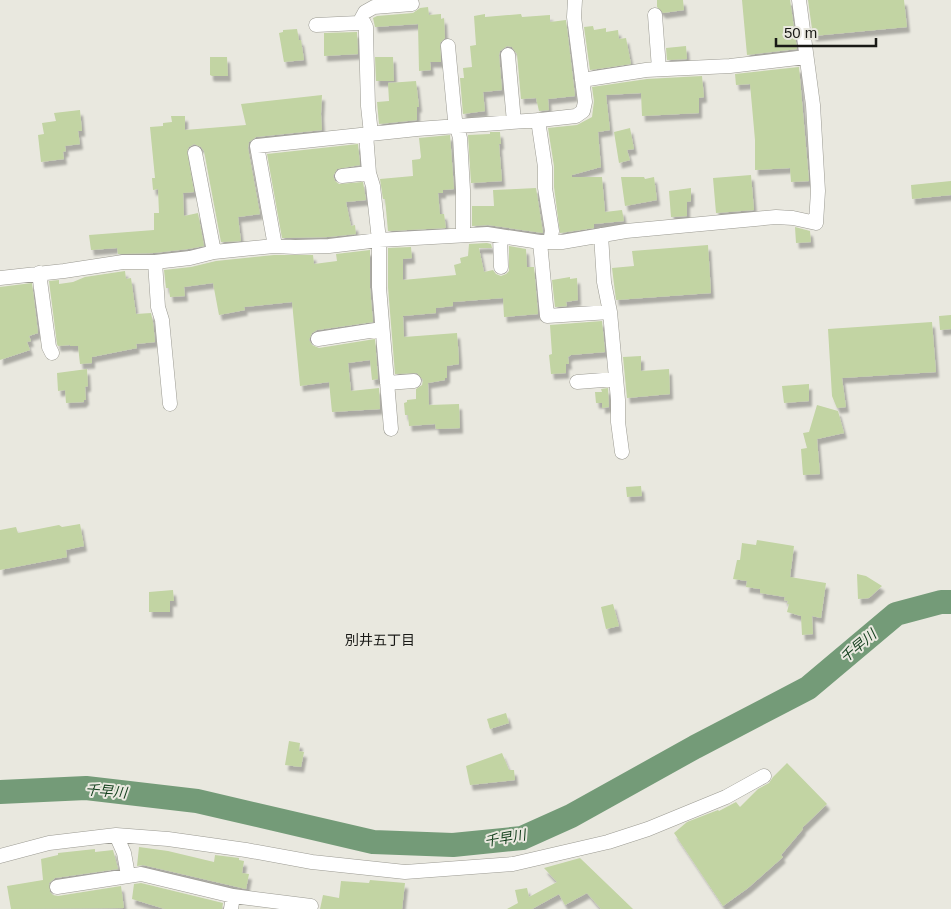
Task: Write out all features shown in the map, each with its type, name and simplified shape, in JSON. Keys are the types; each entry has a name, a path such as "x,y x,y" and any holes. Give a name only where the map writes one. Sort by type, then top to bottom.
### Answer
{"street":[{"path":"275,246 257,146 368,134 576,116 584,111 585,102 574,17 575,0"},
{"path":"0,278 122,262 155,262 190,258 214,252 275,246 329,246 379,240 463,235 500,236 545,242 562,242 626,230 776,218 793,218 816,223 818,191 813,115 799,0"},
{"path":"316,25 359,23 365,12 374,7 412,4"},
{"path":"655,15 659,69"},
{"path":"362,19 366,27 369,173 373,186 379,240 379,288 392,429"},
{"path":"448,46 455,120 460,138 463,235"},
{"path":"508,55 514,122"},
{"path":"582,80 659,69 730,66 806,57"},
{"path":"538,120 546,167 545,188 552,231 545,242 546,316 610,312"},
{"path":"195,153 214,252"},
{"path":"342,176 369,173"},
{"path":"601,235 604,282 610,312 622,452"},
{"path":"500,236 501,267"},
{"path":"155,262 158,307 162,320 170,404"},
{"path":"39,273 49,347 52,353"},
{"path":"318,339 382,329"},
{"path":"577,382 616,380"},
{"path":"387,382 414,381"},
{"path":"0,856 50,843 116,835 168,839 312,862 405,872 514,864 608,842 648,829 726,797 764,776"},
{"path":"116,835 124,853 128,875"},
{"path":"57,887 141,874 232,903 311,906"}],"building":[{"path":"657,0 683,0 684,10 663,13 657,7"},
{"path":"742,0 790,0 797,49 747,55"},
{"path":"808,0 904,0 907,27 813,36"},
{"path":"428,7 429,15 441,14 441,19 444,18 445,38 440,43 441,62 430,62 431,70 419,71 418,24 375,27 373,18 413,13 420,8"},
{"path":"485,14 485,17 521,14 522,17 550,15 550,22 566,20 575,96 548,99 549,110 539,111 536,98 521,99 517,54 512,47 507,46 500,51 499,55 502,90 483,92 485,111 463,114 460,78 464,78 463,68 472,67 470,46 476,45 474,16"},
{"path":"593,26 594,30 606,28 606,32 618,30 619,39 626,38 631,64 590,70 584,27"},
{"path":"297,29 304,60 284,62 279,33 283,32 283,30"},
{"path":"357,32 358,54 324,56 324,33"},
{"path":"686,46 687,59 667,60 666,48"},
{"path":"210,57 227,57 228,76 210,75"},
{"path":"375,57 393,57 394,81 376,81"},
{"path":"799,67 809,181 791,182 790,168 755,170 755,140 750,84 736,85 735,74"},
{"path":"702,76 704,97 699,98 699,113 642,116 641,93 606,95 610,130 598,132 601,167 572,175 572,177 602,177 605,212 622,210 624,221 594,224 594,228 560,233 554,187 554,166 548,128 577,125 592,117 594,101 592,87 647,79"},
{"path":"416,81 419,107 417,107 417,120 379,124 377,102 389,101 388,83"},
{"path":"322,95 322,130 256,137 249,142 248,148 260,214 238,217 241,241 221,242 204,151 201,147 194,144 187,151 194,192 183,193 184,216 198,213 204,246 154,253 118,254 117,248 91,250 89,235 154,230 154,213 159,213 158,189 153,190 152,178 155,178 150,127 163,126 163,123 172,122 171,116 185,116 185,130 246,125 241,104"},
{"path":"80,110 82,131 78,131 80,144 65,146 66,151 63,152 64,159 41,162 38,135 44,134 42,123 56,121 54,113"},
{"path":"630,128 634,149 627,150 630,160 619,163 614,132"},
{"path":"490,132 500,132 502,181 471,183 468,135 490,134"},
{"path":"450,135 454,189 443,190 443,193 438,193 440,214 444,214 446,228 388,231 385,199 383,199 380,179 413,176 412,160 420,159 421,157 419,138"},
{"path":"358,144 360,165 337,169 333,176 339,184 363,182 366,200 346,202 351,226 355,225 356,234 282,238 267,154"},
{"path":"751,175 754,210 716,213 713,178"},
{"path":"621,177 644,177 645,179 654,177 657,200 625,206"},
{"path":"951,181 951,195 912,199 911,185"},
{"path":"536,188 543,233 488,225 472,226 472,206 494,206 493,190"},
{"path":"691,188 691,201 687,202 687,216 671,217 669,191"},
{"path":"795,227 810,231 811,242 796,243"},
{"path":"469,244 491,244 492,248 479,248 484,272 493,270 501,276 509,271 509,246 526,249 527,267 534,267 538,314 504,317 503,298 453,302 453,306 436,308 436,313 403,316 404,337 457,333 459,359 459,364 447,366 447,378 445,380 428,383 429,405 459,404 460,428 436,429 435,424 409,426 408,415 405,415 404,403 407,400 416,399 416,389 422,385 423,380 417,373 395,374 388,287 388,248 411,247 412,258 403,259 403,280 456,275 454,265 461,263 460,258 468,256"},
{"path":"708,245 711,293 616,300 612,268 634,266 632,251"},
{"path":"370,250 370,288 373,322 317,330 312,333 309,340 312,345 319,348 375,339 378,379 372,380 370,360 348,363 351,391 379,388 380,409 332,412 329,382 300,386 292,302 244,307 245,310 219,315 213,283 184,287 185,296 170,297 169,288 166,288 164,270 191,267 216,261 274,255 313,255 314,264 337,261 336,254"},
{"path":"125,271 126,279 131,278 136,314 151,313 155,342 136,344 137,348 92,357 92,363 80,364 78,346 58,346 57,344 49,281 59,280 59,284 73,282 85,277"},
{"path":"570,277 570,279 577,278 578,300 566,302 567,306 555,307 552,280"},
{"path":"32,283 38,333 29,336 31,341 27,342 30,350 0,360 0,287"},
{"path":"951,315 951,329 940,330 939,316"},
{"path":"602,321 605,352 571,355 568,357 569,364 566,364 566,373 551,374 549,355 552,354 550,325"},
{"path":"932,322 936,372 842,378 846,407 837,408 832,396 828,329"},
{"path":"641,356 641,371 669,369 670,394 627,398 623,357"},
{"path":"87,369 88,386 85,387 86,400 84,402 66,403 65,390 58,391 57,373"},
{"path":"809,384 809,401 784,403 782,386"},
{"path":"608,388 609,407 602,408 602,403 596,403 595,392 602,392 601,389"},
{"path":"817,405 838,411 844,433 817,439 820,474 803,475 801,449 807,448 803,433 809,432"},
{"path":"641,486 642,496 627,497 626,487"},
{"path":"80,524 84,546 66,550 67,557 0,570 0,530 16,527 18,533 59,525 62,527"},
{"path":"757,540 794,546 790,577 826,583 821,618 812,616 813,634 802,635 801,616 787,612 789,604 787,604 788,601 784,600 785,597 760,593 760,589 746,587 747,581 733,579 737,560 740,560 742,543 756,545"},
{"path":"857,574 866,576 882,586 869,598 858,599"},
{"path":"173,590 174,601 170,601 170,612 149,612 149,592"},
{"path":"613,604 619,626 606,629 601,607"},
{"path":"506,713 509,723 490,729 487,719"},
{"path":"289,741 300,743 299,751 304,752 301,767 285,765"},
{"path":"502,753 509,770 514,770 515,780 470,785 466,766"},
{"path":"787,763 827,804 802,828 781,855 783,857 748,888 723,906 674,833 687,822 719,811 736,802 740,807 758,789 769,783"},
{"path":"139,847 168,851 214,862 215,855 239,858 239,860 244,861 242,873 249,874 246,889 143,865 137,866"},
{"path":"95,849 95,852 113,850 118,869 55,878 49,883 50,892 58,896 121,886 124,908 11,909 7,886 43,880 41,859 58,855 58,853"},
{"path":"580,858 633,909 601,909 587,893 565,905 559,894 532,909 507,909 518,903 515,890 527,888 529,897 557,882 544,868"},
{"path":"370,880 405,883 402,909 320,909 323,895 339,898 341,881 369,883"},
{"path":"141,883 223,903 222,909 165,909 132,899 134,884"}],"waterway":[{"name":"千早川","path":"0,792 86,788 197,801 373,842 453,845 522,838 571,816 695,747 808,688 896,614 941,602 951,602"}],"district":[{"name":"別井五丁目","path":"380,640"}]}
